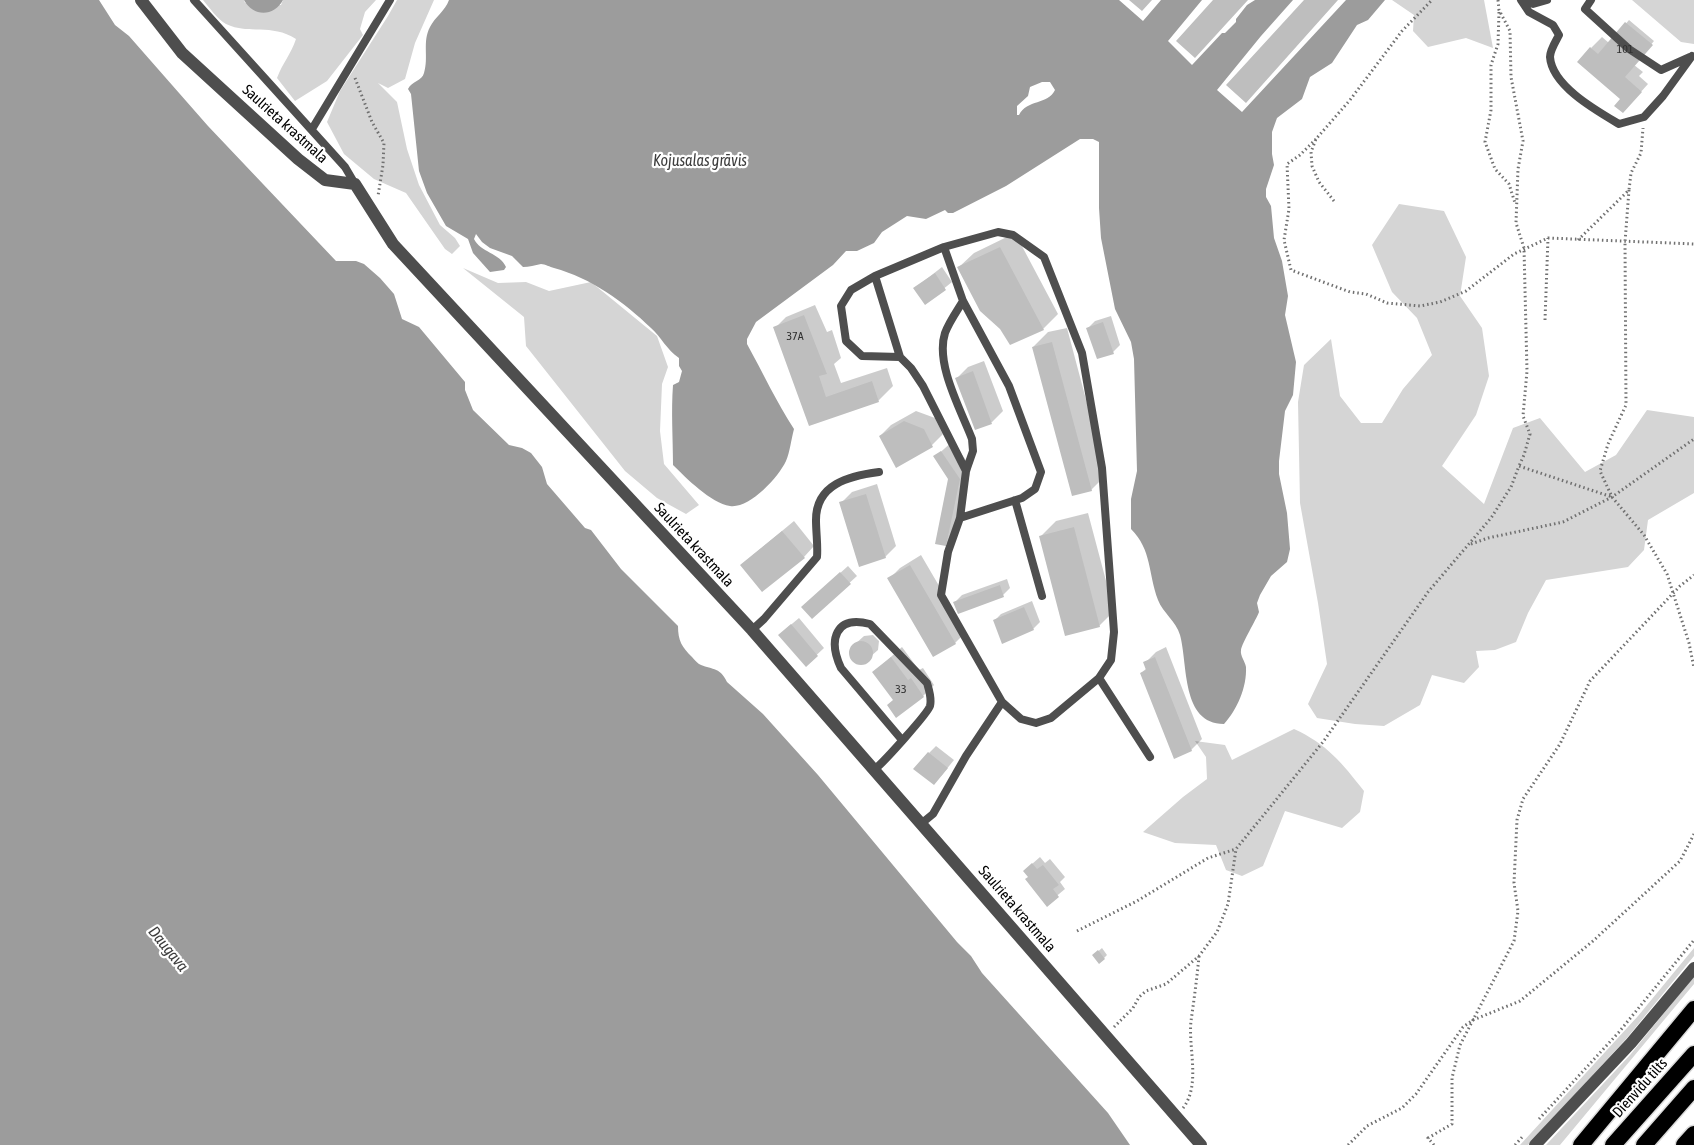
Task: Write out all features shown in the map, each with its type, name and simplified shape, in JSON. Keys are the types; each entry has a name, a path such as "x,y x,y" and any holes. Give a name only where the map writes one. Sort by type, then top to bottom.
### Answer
{"highway":[{"path":"1581,1145 1694,1009"},
{"name":"Dienvidu tilts","path":"1613,1145 1694,1054"},
{"path":"1644,1145 1694,1088"},
{"path":"1684,1145 1694,1134"}],"street":[{"name":"Saulrieta krastmala","path":"141,0 182,53 298,159 326,180 355,184 393,244 752,630 1201,1145"},
{"path":"1535,1145 1631,1043 1694,968"}],"lane":[{"path":"194,0 345,166 355,184"},
{"path":"312,129 390,0"},
{"path":"1523,0 1533,4 1547,0"},
{"path":"1523,0 1529,12 1553,25 1558,35 1550,55 1555,72 1583,102 1619,124 1644,117 1693,56"},
{"path":"1591,0 1585,9 1629,50 1661,70 1693,56"},
{"path":"900,357 862,356 846,341 841,306 851,290 875,276 944,247 998,232 1013,234 1044,257 1082,352 1102,468 1114,632 1111,660 1100,678 1051,718 1036,723 1021,719 1002,702 941,595 948,552 960,518 966,471 973,451 972,440 942,354 945,333 963,300"},
{"path":"944,247 963,300 1009,386 1041,472 1035,489 1022,498 960,518"},
{"path":"875,276 900,357 923,386 966,471"},
{"path":"752,630 764,620 817,558 816,518 820,499 835,484 853,475 879,472"},
{"path":"1015,500 1042,596"},
{"path":"875,769 902,740 930,707 931,694 927,683 870,624 859,621 848,623 839,630 834,642 834,653 841,668 902,740"},
{"path":"1100,678 1150,758"},
{"path":"922,824 933,814 966,756 1002,702"}],"path":[{"path":"1432,0 1402,31 1350,100 1316,139 1287,164 1288,209 1284,240 1291,270 1387,303 1420,306 1440,302 1467,291 1485,275 1524,248 1548,238 1694,244"},
{"path":"1498,0 1498,44 1491,65 1491,110 1485,142 1495,168 1509,184 1516,204"},
{"path":"1106,1035 1133,1008 1139,997 1156,986 1166,984 1199,956 1217,932 1228,904 1236,849 1323,741 1428,592 1491,518 1511,486 1524,455 1530,434 1523,416 1527,371 1524,248 1516,223 1523,141 1511,77 1510,31 1499,10"},
{"path":"350,66 372,122 384,143 375,216"},
{"path":"1644,117 1641,153 1631,173 1625,242 1626,405 1608,444 1600,471 1612,497 1644,535 1668,574 1689,643 1694,668"},
{"path":"1316,139 1311,152 1312,166 1319,182 1334,201"},
{"path":"1578,240 1629,190"},
{"path":"1545,320 1548,238"},
{"path":"1469,545 1488,538 1563,522 1612,497 1694,439"},
{"path":"1518,466 1612,497"},
{"path":"1434,1145 1428,1138 1452,1124 1452,1078 1460,1045 1514,941 1518,911 1514,883 1517,820 1523,798 1560,744 1590,681 1694,575"},
{"path":"1348,1145 1366,1126 1402,1108 1416,1094 1464,1027 1473,1020 1520,1001 1593,941 1680,861 1694,834"},
{"path":"1077,931 1137,901 1208,858 1236,849"},
{"path":"1539,1119 1619,1032 1694,940"},
{"path":"1175,1115 1188,1102 1191,1090 1191,1023 1199,956"},
{"path":"1515,1145 1531,1128"}],"shaded area":[{"path":"203,0 244,0 245,3 281,5 283,0 376,0 365,12 360,29 363,35 327,81 295,101 277,78 296,39 278,31 243,29 226,24"},
{"path":"397,0 434,0 415,43 405,79 388,88 378,83 397,102 407,149 419,185 440,225 455,238 460,246 452,254 445,249 406,193 374,179 344,154 327,122 340,91"},
{"path":"1392,0 1484,0 1493,48 1466,38 1428,47 1413,31 1414,15"},
{"path":"1632,0 1694,0 1694,44 1681,42"},
{"path":"1399,204 1444,211 1466,257 1460,296 1482,328 1489,376 1476,415 1442,466 1484,504 1513,428 1540,418 1585,472 1616,455 1647,410 1694,417 1694,493 1648,520 1644,550 1628,567 1546,580 1528,613 1516,642 1495,650 1476,651 1479,667 1464,683 1432,675 1420,705 1384,726 1317,718 1308,704 1327,664 1300,503 1298,402 1304,365 1331,339 1340,396 1361,423 1382,423 1403,389 1432,355 1417,318 1392,292 1372,245"},
{"path":"463,268 498,283 526,282 549,291 591,282 657,336 668,367 662,384 660,431 664,464 699,505 686,514 657,498 625,471 526,346 524,317"},
{"path":"1294,729 1316,741 1333,755 1364,791 1360,812 1342,828 1285,811 1263,866 1242,876 1226,870 1216,845 1175,843 1143,832 1207,779 1206,757 1195,741 1225,745 1232,760"},
{"path":"1694,948 1694,956 1626,1039 1528,1145 1520,1145 1638,1016"},
{"path":"1694,976 1694,984 1560,1145 1546,1145 1630,1055"}],"water":[{"name":"Daugava","path":"0,0 99,0 115,25 129,36 208,126 336,261 356,261 364,264 380,278 394,294 402,319 419,327 465,382 465,390 473,410 509,445 531,453 542,467 547,484 585,528 591,530 621,569 678,626 681,643 686,650 699,664 721,673 727,682 763,714 818,775 971,956 982,973 1108,1113 1130,1145 0,1145"},
{"path":"244,0 283,0 274,10 264,13 253,10"},
{"name":"Kojusalas grāvis","path":"449,0 1119,0 1143,21 1161,0 1202,0 1168,41 1192,65 1222,33 1225,33 1236,22 1247,5 1255,0 1293,0 1217,90 1242,112 1346,0 1385,0 1368,20 1357,25 1332,63 1310,77 1302,99 1277,118 1272,132 1274,165 1266,189 1266,197 1271,206 1274,238 1282,261 1288,296 1285,315 1296,362 1293,395 1285,411 1279,461 1290,549 1287,562 1271,576 1260,595 1257,603 1259,612 1241,650 1246,667 1243,690 1237,705 1224,724 1210,721 1200,714 1193,703 1186,676 1180,635 1176,625 1158,600 1143,545 1131,529 1131,499 1137,471 1134,359 1131,342 1115,309 1101,238 1099,142 1093,139 1080,139 1006,186 953,213 945,210 926,219 907,216 882,232 874,243 857,251 846,251 833,265 756,322 747,339 747,344 794,429 787,457 777,476 754,498 738,506 730,506 707,495 673,465 673,385 679,382 682,371 679,358 655,332 630,309 594,285 568,272 544,264 523,267 512,256 490,248 476,234 474,239 477,243 503,262 506,267 504,270 490,272 473,253 468,239 446,226 427,193 419,171 411,94 408,89 423,76 428,33 432,23","holes":["1042,82 1050,82 1055,90 1052,95 1027,106 1017,115 1017,106 1028,96 1030,87"]}],"building":[{"path":"1129,0 1152,0 1142,11"},
{"path":"1213,0 1248,0 1195,58 1176,41"},
{"path":"1304,0 1338,0 1246,103 1226,85"},
{"path":"1625,22 1653,45 1625,77 1642,92 1623,113 1614,106 1620,99 1577,62 1590,47 1598,54"},
{"path":"1000,247 1044,330 1010,345 1000,329 980,311 957,267"},
{"path":"935,273 946,290 925,305 913,288"},
{"path":"804,315 827,374 819,376 826,397 872,381 879,402 809,426 773,327"},
{"path":"1103,322 1114,354 1097,359 1086,328"},
{"path":"1052,342 1092,491 1072,496 1032,347"},
{"path":"973,371 992,424 975,430 955,378"},
{"path":"904,421 924,429 933,447 896,468 879,436"},
{"path":"941,451 960,479 946,546 935,544 948,479 933,456"},
{"path":"866,494 886,558 859,567 839,502"},
{"path":"1074,527 1100,627 1065,636 1039,536"},
{"path":"782,531 805,558 762,592 740,565"},
{"path":"910,565 956,644 933,657 887,578"},
{"path":"840,572 851,584 812,619 801,607"},
{"path":"1000,585 1004,597 958,614 953,602"},
{"path":"1024,607 1034,630 1002,644 993,620"},
{"path":"791,624 818,656 806,667 778,635"},
{"path":"861,641 866,642 872,648 872,658 866,664 861,665 856,664 850,658 849,653 850,648 856,642"},
{"path":"891,657 908,680 911,678 924,697 896,718 887,705 893,700 872,672"},
{"path":"1155,657 1192,751 1174,759 1140,673 1146,670 1143,662"},
{"path":"928,752 948,768 934,785 913,769"},
{"path":"1032,863 1037,869 1043,865 1059,885 1053,889 1059,897 1047,907 1025,879 1028,877 1023,871"},
{"path":"1098,950 1105,959 1099,964 1092,955"}]}
